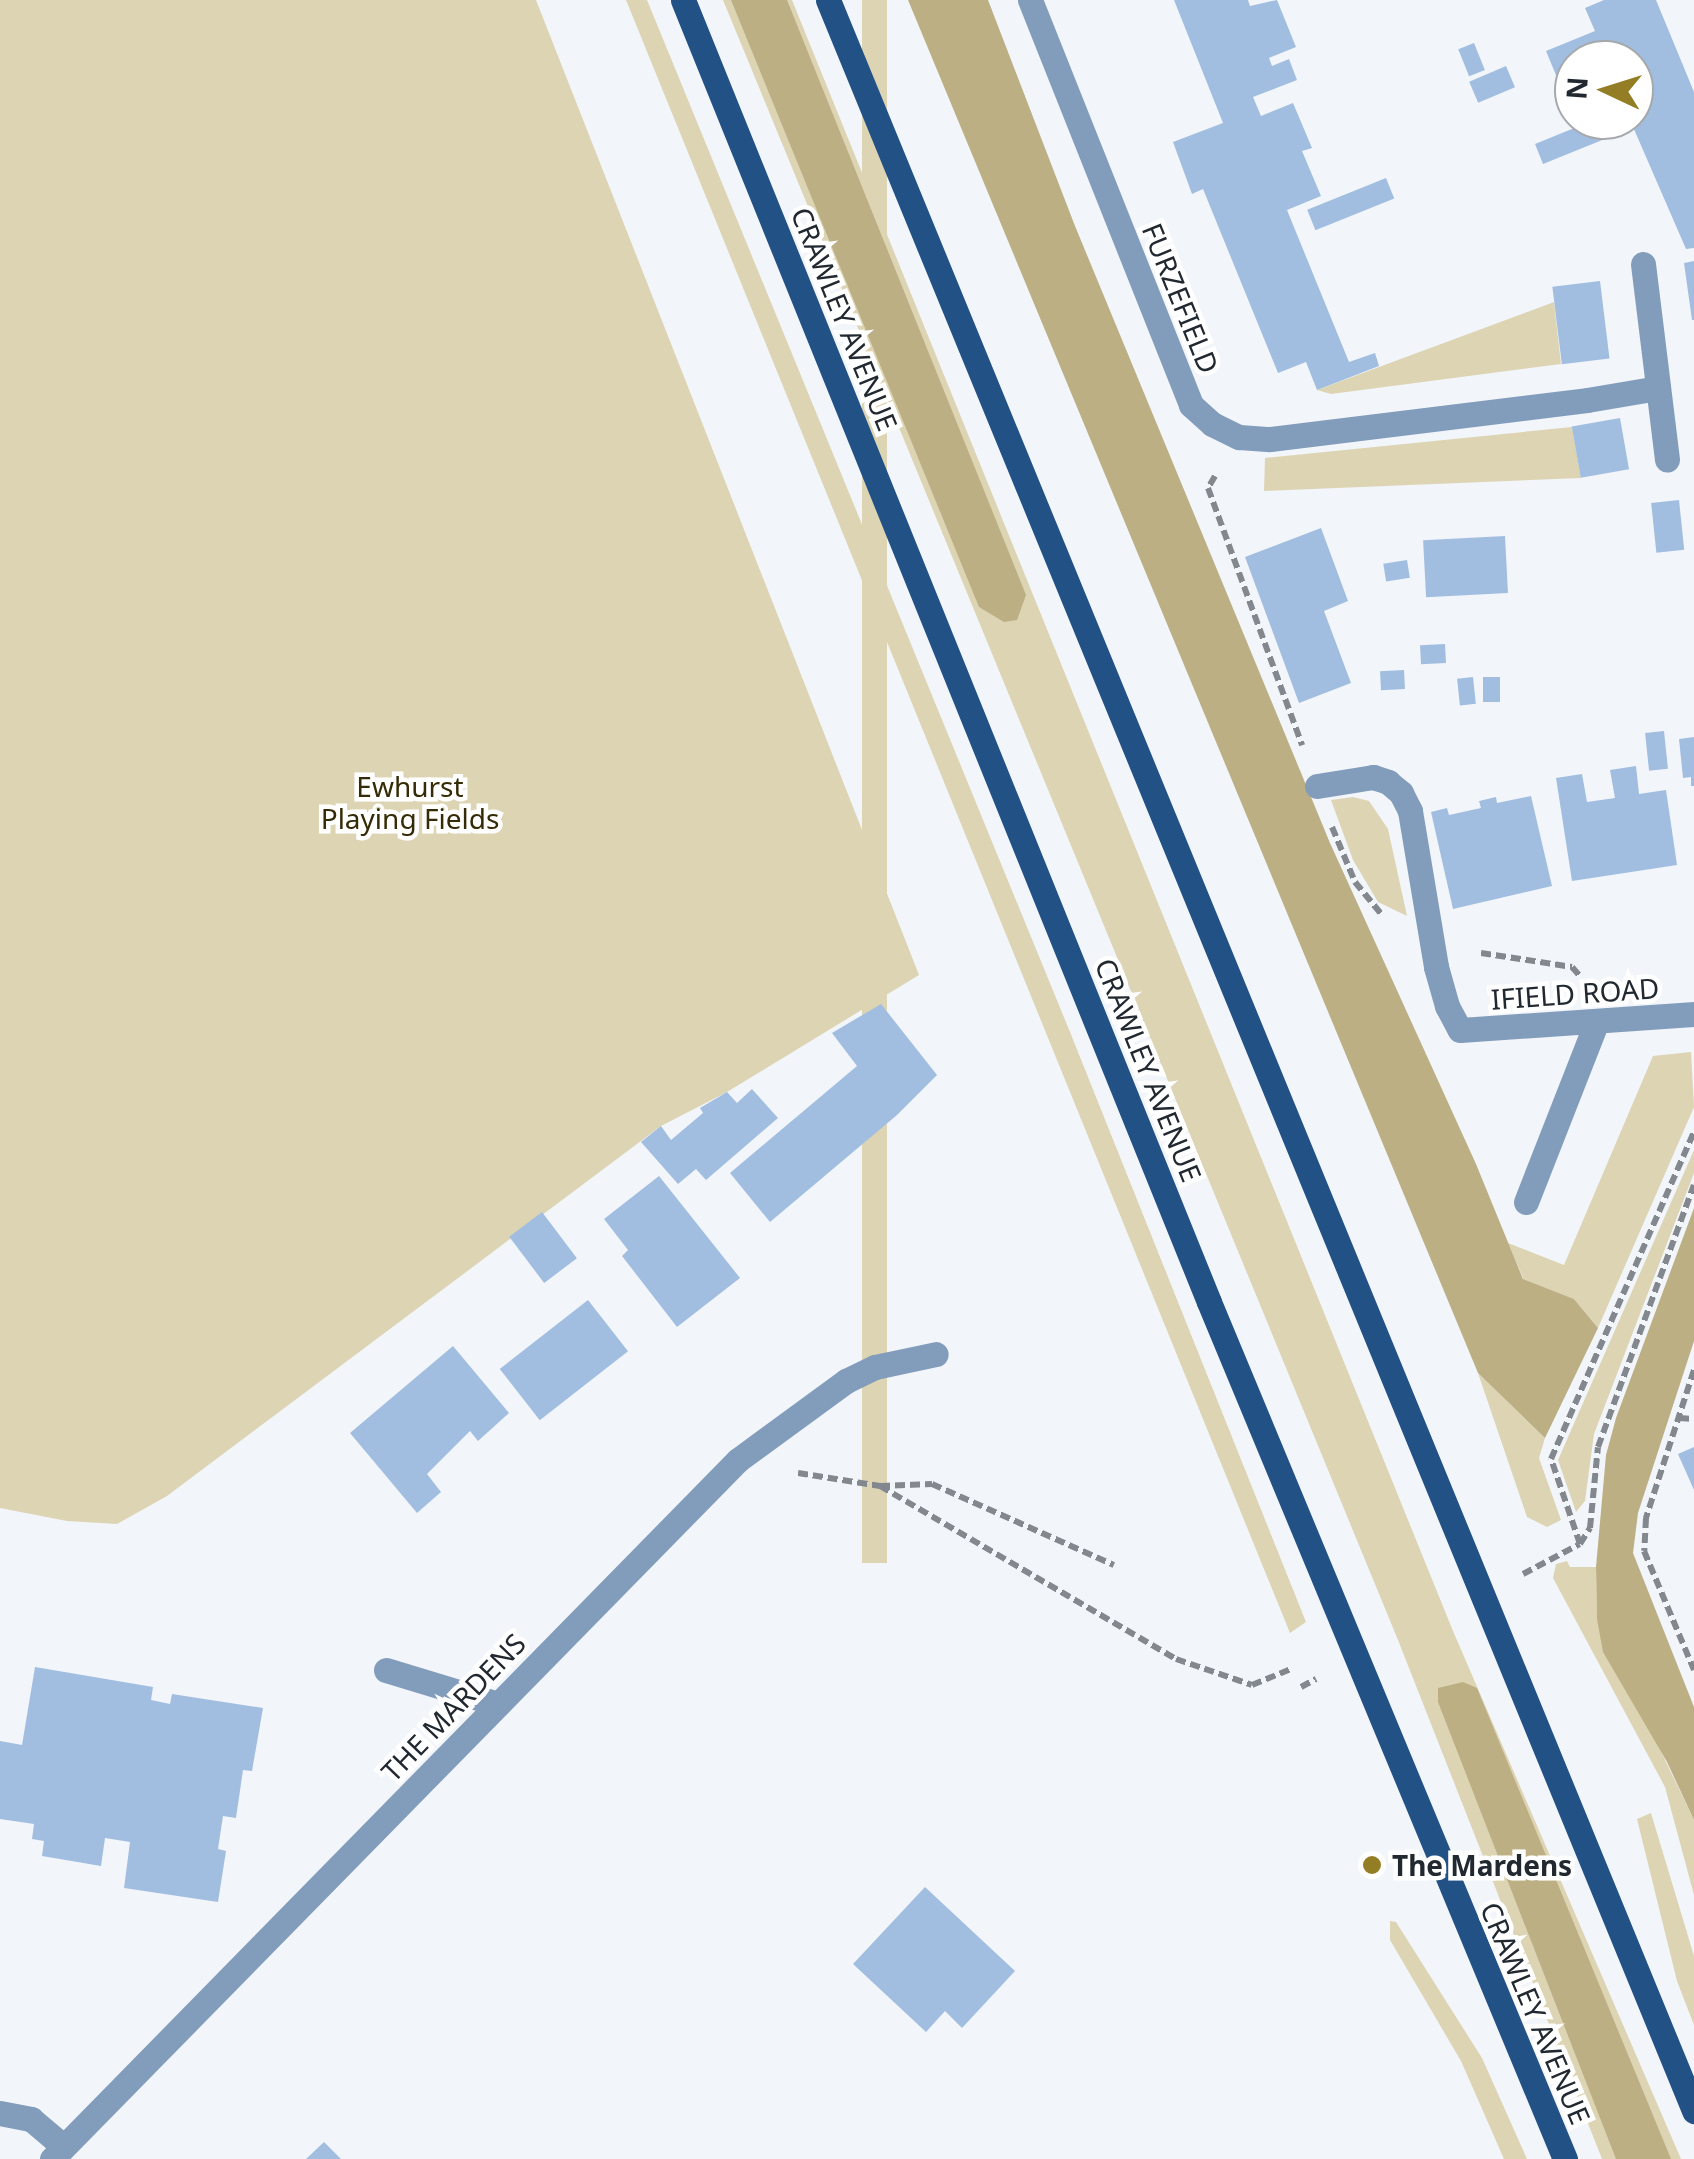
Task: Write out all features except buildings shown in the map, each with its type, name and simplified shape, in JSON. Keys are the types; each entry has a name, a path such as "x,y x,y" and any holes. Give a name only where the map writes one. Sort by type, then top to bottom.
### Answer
{"main road":[{"name":"CRAWLEY AVENUE","path":"683,0 1217,1320 1565,2159"},
{"path":"828,0 1694,2110"}],"street":[{"name":"FURZEFIELD","path":"1030,0 1192,406 1212,424 1239,437"},
{"path":"1642,264 1667,460"},
{"path":"1239,437 1304,437 1658,388"},
{"path":"1317,786 1373,777 1388,782 1401,794 1410,811 1430,941"},
{"name":"IFIELD ROAD","path":"1430,941 1447,1006 1460,1030 1694,1014"},
{"path":"1526,1202 1606,1022"},
{"name":"THE MARDENS","path":"58,2153 738,1460 846,1381 876,1368 936,1354"},
{"path":"386,1670 498,1704"},
{"path":"0,2113 31,2118 58,2153"}],"path":[{"path":"1239,437 1208,488 1343,858 1374,909 1430,941 1508,960 1572,967 1606,1022"},
{"path":"1580,1544 1552,1459 1694,1132"},
{"path":"1539,1563 1580,1544 1590,1528 1598,1448 1694,1185"},
{"path":"1694,1370 1646,1518 1644,1551 1694,1670"},
{"path":"1679,1418 1694,1419"},
{"path":"738,1460 832,1482 880,1486 932,1484 1114,1565"},
{"path":"880,1486 1176,1659 1252,1685 1291,1669"}],"green space":[{"name":"Ewhurst Playing Fields","path":"0,0 536,0 919,975 727,1092 661,1126 167,1496 117,1524 67,1521 0,1508"},
{"path":"626,0 647,0 1070,1032 1306,1622 1290,1633"},
{"path":"723,0 792,0 1453,1631 1681,2159 1602,2159 1398,1640"},
{"path":"862,0 887,0 887,1563 862,1563"},
{"path":"1554,302 1561,364 1331,394 1317,390"},
{"path":"1572,427 1581,478 1264,491 1265,458"},
{"path":"1353,797 1369,801 1388,829 1407,916 1378,902 1353,860 1331,800"},
{"path":"1691,1052 1694,1107 1598,1328 1574,1299 1524,1280 1508,1243 1564,1265 1653,1056"},
{"path":"1694,1150 1694,1173 1594,1434 1585,1501 1576,1512 1558,1460"},
{"path":"1478,1373 1545,1438 1539,1458 1561,1520 1547,1527 1527,1517"},
{"path":"1567,1561 1570,1567 1596,1567 1597,1619 1694,1820 1694,1895 1665,1787 1553,1578 1556,1564"},
{"path":"1651,1813 1694,1956 1694,2025 1677,1981 1637,1819"},
{"path":"1390,1921 1396,1922 1482,2058 1527,2159 1504,2159 1461,2061 1390,1940"}],"shaded area":[{"path":"731,0 787,0 1026,595 1017,620 1004,622 979,607"},
{"path":"908,0 988,0 1075,226 1330,843 1476,1164 1523,1279 1574,1299 1598,1328 1545,1438 1478,1373"},
{"path":"1694,1208 1694,1341 1638,1513 1633,1553 1694,1707 1694,1820 1667,1762 1603,1652 1597,1619 1596,1567 1606,1455 1616,1418"},
{"path":"1463,1682 1477,1688 1671,2159 1616,2159 1438,1702 1438,1688"}],"place":[{"name":"The Mardens","path":"1372,1865"}]}
